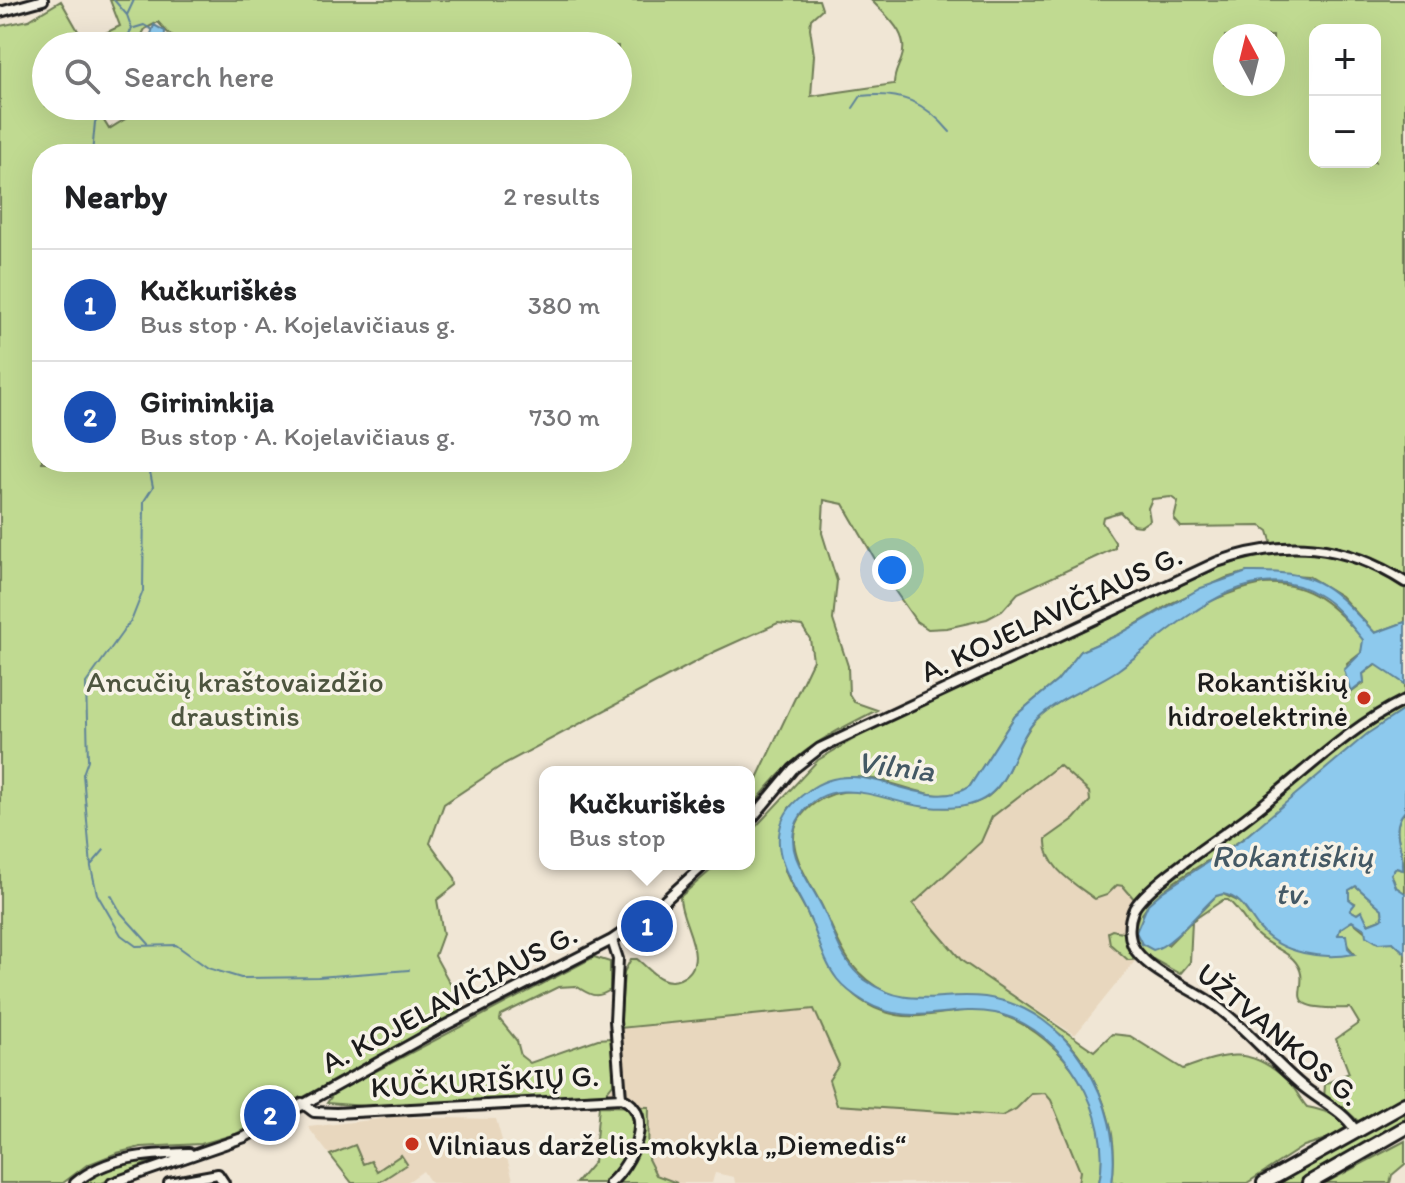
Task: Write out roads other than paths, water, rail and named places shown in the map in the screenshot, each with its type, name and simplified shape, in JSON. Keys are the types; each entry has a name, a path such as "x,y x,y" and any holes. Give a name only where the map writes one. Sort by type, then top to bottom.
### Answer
{"main road":[{"path":"1264,1183 1405,1104"},
{"path":"1309,1183 1405,1128"}],"street":[{"path":"0,12 43,0"},
{"name":"A. KOJELAVIČIAUS G.","path":"755,815 793,769 820,748 1217,562 1262,549 1302,546 1360,561 1405,582"},
{"name":"UŽTVANKOS G.","path":"1355,1130 1349,1120 1299,1083 1218,1007 1138,954 1129,937 1130,927 1133,910 1140,900 1179,867 1280,793 1343,737 1405,700"},
{"name":"A. KOJELAVIČIAUS G.","path":"112,1183 245,1137 451,1022 612,940 646,917 698,870"},
{"path":"612,940 618,959 615,1021 621,1098"},
{"name":"KUČKURIŠKIŲ G.","path":"302,1103 309,1110 336,1113 621,1098 635,1110 639,1129 626,1165 610,1183"},
{"name":"A. KOJELAVIČIAUS G.","path":"75,1183 100,1167 117,1161 202,1153"},
{"path":"169,1183 218,1174 224,1183"}],"water":[{"path":"154,25 165,31 165,32 152,32"},
{"path":"1247,572 1291,574 1320,583 1345,602 1375,633 1405,622 1405,684 1375,664 1363,674 1364,682 1351,692 1344,670 1361,653 1363,640 1338,610 1320,596 1292,584 1265,583 1238,589 1186,617 1118,670 1066,698 1038,718 1024,737 1003,779 982,800 960,807 936,808 844,791 814,801 801,815 794,830 793,846 801,869 843,954 865,980 896,995 985,997 1015,1005 1042,1020 1066,1040 1085,1065 1100,1093 1109,1123 1113,1153 1112,1183 1099,1183 1102,1157 1091,1104 1078,1078 1042,1036 1020,1022 995,1013 961,1011 914,1015 882,1010 861,1000 840,982 828,965 783,864 780,829 794,802 829,780 850,777 871,779 933,794 952,794 970,786 1015,716 1057,681 1081,651 1118,635 1201,588"},
{"name":"Rokantiškių tv.","path":"1405,709 1405,811 1397,832 1403,870 1396,868 1391,874 1396,887 1405,893 1405,953 1393,942 1378,943 1366,936 1365,929 1352,921 1340,929 1338,935 1346,935 1348,948 1354,954 1317,955 1291,949 1268,937 1240,902 1223,894 1216,896 1177,935 1160,947 1153,950 1142,944 1136,932 1148,904 1243,839 1367,734","holes":["1356,886 1382,909 1383,918 1368,924 1362,911 1357,914 1350,910 1355,904 1349,899 1349,890"]}],"waterway":[{"path":"114,0 127,15 132,29 130,32"},
{"path":"127,15 134,0"},
{"path":"134,28 144,25 151,29"},
{"path":"853,108 861,96 900,97 921,106 950,132"},
{"path":"93,144 96,120"},
{"path":"150,472 153,487 144,501 143,591 132,619 86,683 88,760 83,774 91,867 97,894 121,935 136,946 176,945 208,968 241,978 318,977 409,970"},
{"path":"92,864 104,850"},
{"path":"111,895 121,913 149,944"}],"place":[{"name":"Rokantiškių hidroelektrinė","path":"1364,698"},
{"name":"Kučkuriškės","path":"647,926"},
{"name":"Girininkija","path":"270,1115"},
{"name":"Vilniaus darželis-mokykla „Diemedis“","path":"412,1144"}],"park label":[{"name":"Ancučių kraštovaizdžio draustinis","path":"235,698"}],"water label":[{"name":"Vilnia","path":"896,766"}]}
